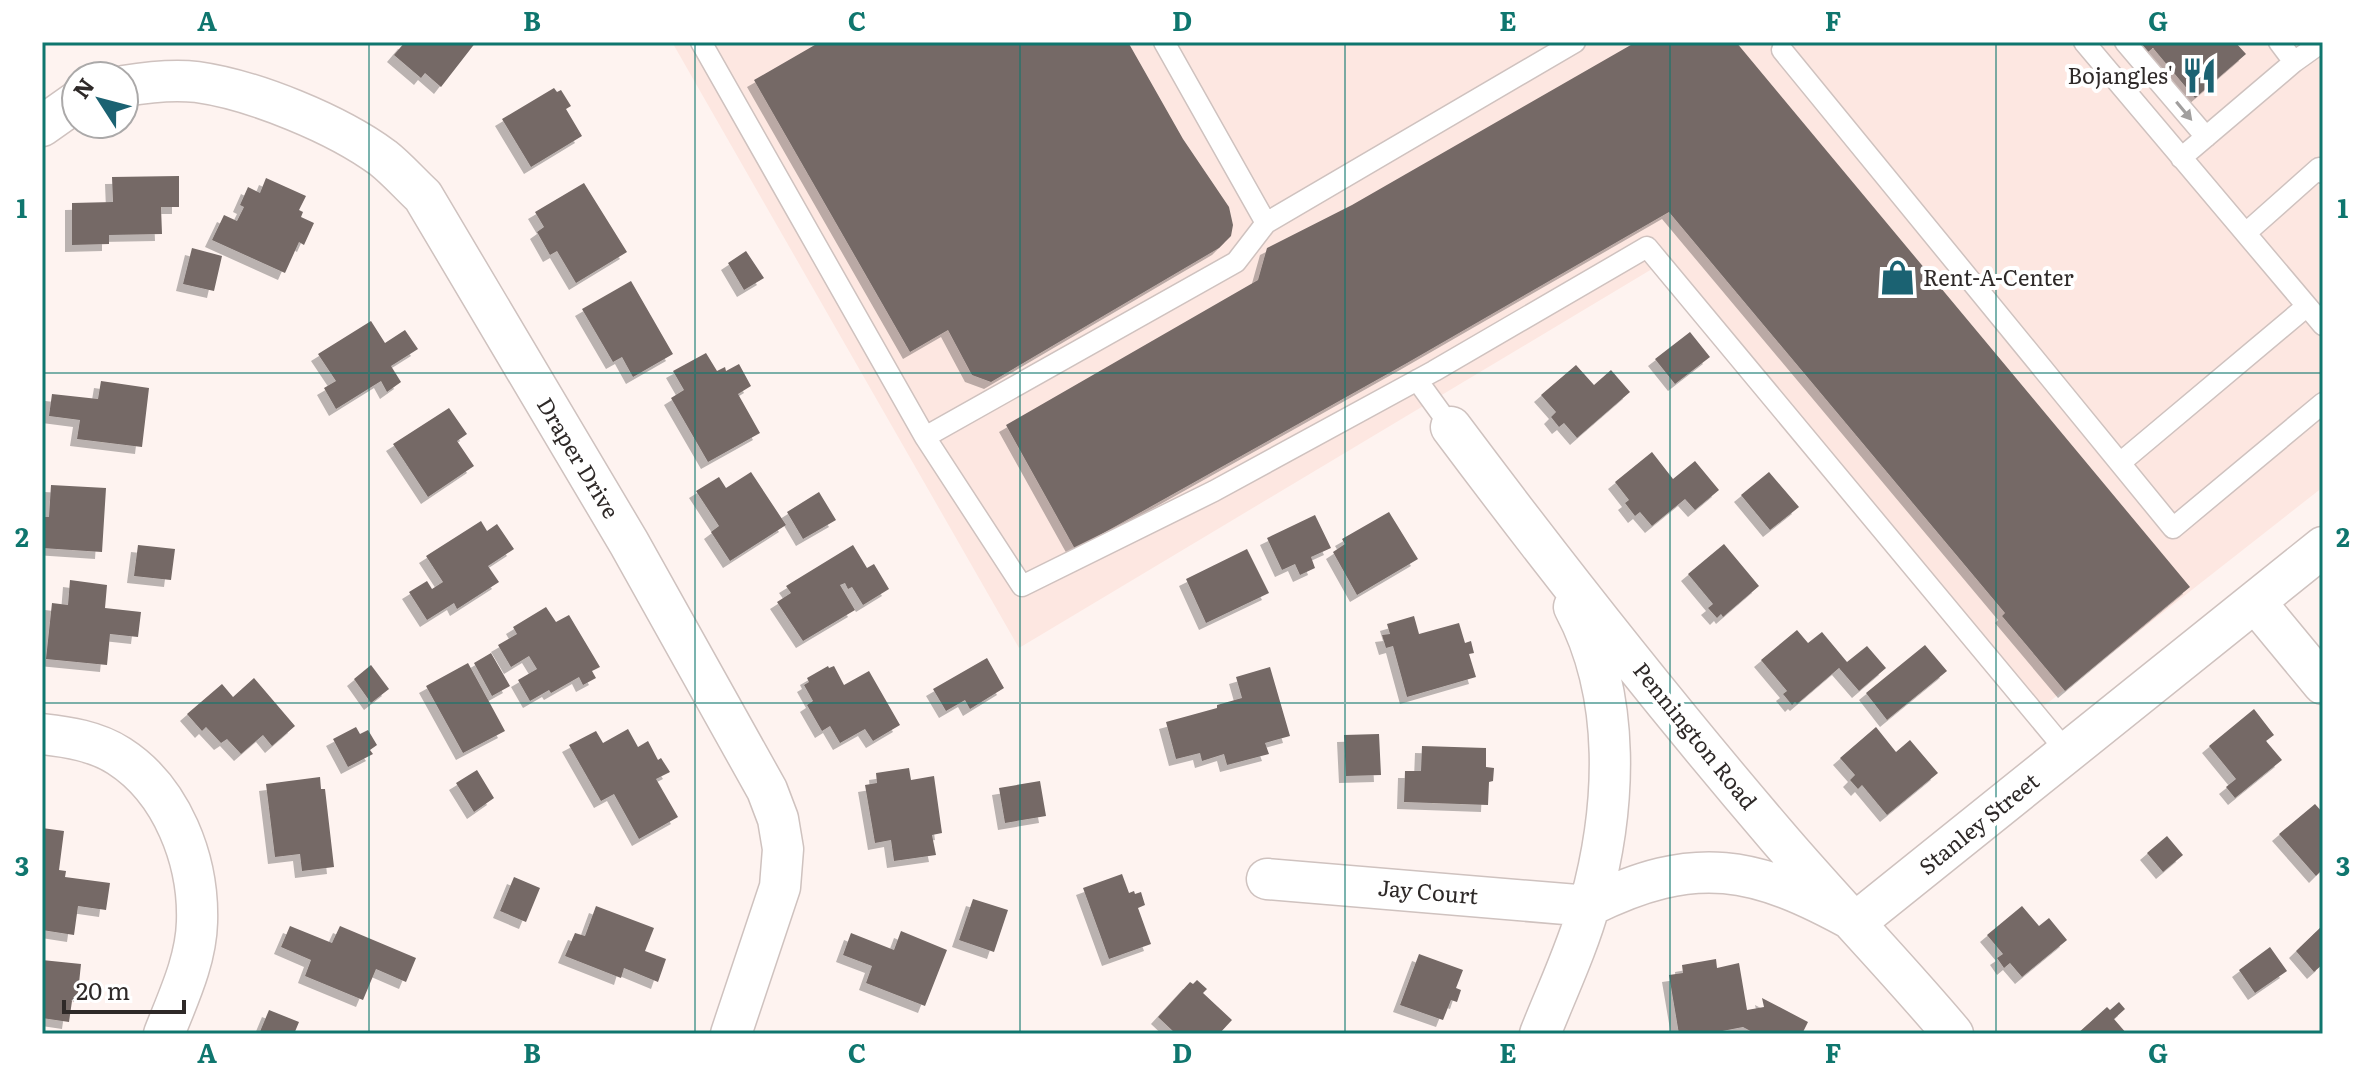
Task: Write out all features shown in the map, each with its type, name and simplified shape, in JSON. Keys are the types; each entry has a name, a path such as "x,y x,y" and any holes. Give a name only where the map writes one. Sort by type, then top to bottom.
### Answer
{"street":[{"name":"Draper Drive","path":"140,84 195,82 232,89 304,115 351,137 385,160 423,196 629,543 767,790 778,819 783,849 780,887 731,1034"},
{"path":"42,126 60,113"},
{"name":"Pennington Road","path":"1451,427 1546,555 1776,836 1953,1034"},
{"name":"Stanley Street","path":"1856,922 2323,547"},
{"path":"1540,1034 1589,906 1604,844 1609,791 1607,712 1600,673 1577,612 1546,555"},
{"path":"2256,603 2323,684"},
{"path":"42,734 77,738 117,754 145,776 166,804 184,841 195,881 197,923 190,965 164,1034"},
{"path":"1589,906 1622,890 1658,878 1704,872 1741,874 1782,884 1856,922"},
{"name":"Jay Court","path":"1267,879 1589,906"}],"lane":[{"path":"701,42 925,437 1022,586 1214,491 1417,380 1647,247 2068,753"},
{"path":"1164,42 1266,223"},
{"path":"925,437 1236,262 1266,223 1575,42"},
{"path":"2084,42 2323,325"},
{"path":"2125,42 2206,137"},
{"path":"2279,42 2294,62"},
{"path":"2181,158 2322,42"},
{"path":"1783,45 2173,528 2323,403"},
{"path":"2247,232 2322,169"},
{"path":"2120,463 2307,306"},
{"path":"1417,380 1451,427"}],"shaded area":[{"path":"672,42 2323,42 2323,487 2026,720 1652,269 1019,648"}],"building":[{"path":"405,42 476,42 441,87 425,73 421,78 394,55"},
{"path":"820,42 1128,42 1183,139 1229,207 1233,225 1231,236 1219,248 991,382 972,375 948,330 910,352 754,80"},
{"path":"1636,42 1736,42 2190,587 2065,691 2002,616 2005,613 1669,212 1075,549 1006,425 1258,280 1267,248 1352,205"},
{"name":"Bojangles'","path":"2139,42 2235,42 2246,54 2195,98 2153,48 2148,52"},
{"path":"554,88 557,92 561,90 571,106 566,109 582,136 531,167 502,119"},
{"path":"179,176 179,207 161,207 162,234 109,235 109,244 72,245 72,203 113,202 112,177"},
{"path":"266,178 306,196 299,210 303,212 301,217 314,223 304,245 299,242 285,273 212,240 224,215 237,221 248,187 260,193"},
{"path":"584,183 627,252 576,283 557,251 550,255 537,232 544,227 535,212"},
{"path":"192,248 222,256 214,291 183,284"},
{"path":"746,251 764,278 744,290 728,263"},
{"path":"631,281 673,354 633,377 622,357 613,362 582,309"},
{"path":"371,321 385,343 405,330 418,349 391,366 401,382 387,392 381,381 336,409 324,388 336,381 318,354"},
{"path":"1690,332 1710,357 1675,384 1655,359"},
{"path":"706,353 717,371 725,367 726,371 739,364 751,386 738,394 760,433 708,462 671,398 684,390 673,371"},
{"path":"1576,365 1594,385 1611,370 1630,392 1577,438 1564,423 1559,427 1551,417 1556,412 1541,395"},
{"path":"101,381 149,388 142,447 77,439 80,420 49,416 52,394 98,399"},
{"path":"449,408 467,434 457,441 474,466 428,497 393,444"},
{"path":"1652,452 1673,479 1695,461 1719,490 1695,510 1685,499 1652,526 1640,512 1635,516 1625,503 1629,500 1615,482"},
{"path":"751,472 786,525 730,561 711,532 719,526 696,491 719,477 726,488"},
{"path":"1769,472 1799,507 1770,530 1741,495"},
{"path":"51,485 106,488 102,552 42,548 42,517 49,517"},
{"path":"819,492 836,520 803,539 787,512"},
{"path":"1389,512 1418,559 1357,595 1333,552 1345,544 1342,539"},
{"path":"1315,515 1331,548 1311,557 1315,568 1300,575 1295,564 1282,570 1267,538"},
{"path":"481,521 487,531 497,524 514,549 488,566 499,582 457,609 454,603 427,620 409,592 427,581 432,589 443,582 426,556"},
{"path":"1724,544 1759,586 1723,617 1721,614 1717,618 1708,608 1713,604 1688,574"},
{"path":"138,545 175,549 171,580 134,576"},
{"path":"853,545 867,568 874,564 889,589 863,605 852,587 848,589 845,583 840,585 855,610 803,641 777,602 791,593 786,586"},
{"path":"1247,549 1269,593 1206,623 1186,579"},
{"path":"70,580 107,585 105,608 141,612 138,637 110,634 107,665 46,659 52,603 68,605"},
{"path":"546,607 556,622 569,615 600,667 592,671 596,678 583,685 579,677 530,701 518,680 537,669 529,656 511,667 498,645 517,634 513,627"},
{"path":"1414,616 1419,634 1459,623 1465,643 1471,641 1474,653 1469,654 1476,677 1407,697 1393,646 1386,648 1382,635 1390,634 1387,624"},
{"path":"1797,630 1808,643 1822,632 1847,662 1867,646 1886,668 1859,691 1839,668 1792,705 1783,694 1787,691 1761,660"},
{"path":"1925,645 1947,671 1887,720 1866,693"},
{"path":"491,653 510,686 492,696 474,663"},
{"path":"987,658 1004,688 970,709 965,700 946,711 933,689"},
{"path":"468,663 505,731 463,753 426,686"},
{"path":"371,665 389,689 371,703 354,679"},
{"path":"828,666 834,666 844,685 869,671 900,725 873,741 865,729 840,743 830,726 822,731 807,705 813,701 804,685 809,682 807,678"},
{"path":"1270,667 1290,736 1265,743 1269,754 1227,765 1224,754 1202,761 1200,753 1176,759 1166,722 1242,698 1236,677"},
{"path":"254,678 295,726 272,746 263,735 241,754 227,739 221,743 206,727 202,731 187,714 222,684 233,697"},
{"path":"2254,709 2274,735 2266,741 2282,760 2235,798 2226,787 2236,779 2209,746"},
{"path":"356,727 360,734 368,730 377,745 370,750 373,754 348,767 333,739"},
{"path":"1876,727 1896,752 1910,740 1938,773 1887,815 1862,785 1858,789 1850,780 1855,775 1840,758"},
{"path":"628,729 638,747 648,741 658,760 661,758 670,772 656,779 678,817 639,839 614,794 601,801 569,745 596,731 603,743"},
{"path":"1379,734 1381,775 1346,776 1344,735"},
{"path":"1422,746 1486,748 1486,767 1494,768 1493,781 1489,782 1488,805 1404,802 1405,771 1421,771"},
{"path":"909,768 911,780 934,776 942,833 932,835 936,855 894,861 891,840 875,843 865,785 877,783 876,773"},
{"path":"477,770 494,798 474,812 456,783"},
{"path":"320,777 321,789 325,789 334,867 302,871 300,854 275,857 266,784"},
{"path":"1040,781 1046,816 1005,823 999,788"},
{"path":"2315,804 2323,813 2323,869 2316,876 2279,834"},
{"path":"42,828 64,831 59,870 66,871 65,877 110,883 106,910 78,906 74,935 42,930"},
{"path":"2167,836 2183,855 2163,872 2147,853"},
{"path":"1122,874 1129,893 1141,892 1145,905 1138,908 1151,944 1109,959 1083,888"},
{"path":"514,877 540,888 526,922 500,911"},
{"path":"973,899 1008,910 994,952 959,940"},
{"path":"596,906 654,928 645,951 666,959 658,982 624,968 621,978 565,956 575,933 585,936"},
{"path":"2022,906 2039,926 2049,918 2067,940 2022,977 2010,963 2004,968 1997,958 2003,954 1987,935"},
{"path":"2323,925 2323,964 2314,972 2296,951"},
{"path":"290,926 332,943 340,926 416,958 406,982 376,969 363,1000 305,976 311,960 281,947"},
{"path":"901,931 947,950 925,1006 866,983 872,966 843,955 851,933 894,950"},
{"path":"2270,947 2287,971 2255,993 2239,970"},
{"path":"1419,954 1463,970 1456,988 1461,990 1457,1002 1451,1000 1443,1020 1400,1005"},
{"path":"1716,959 1717,968 1739,963 1747,1010 1764,1007 1762,998 1808,1022 1802,1034 1756,1034 1743,1027 1707,1034 1679,1034 1669,975 1683,973 1682,965"},
{"path":"42,960 81,964 77,1002 72,1001 69,1022 42,1018"},
{"path":"1197,980 1207,989 1203,993 1232,1020 1219,1034 1176,1034 1158,1017 1190,982 1193,984"},
{"path":"2119,1002 2125,1009 2114,1019 2127,1034 2077,1034 2107,1007 2110,1010"},
{"path":"269,1010 299,1022 294,1034 259,1034"}],"place":[{"name":"Bojangles'","path":"2199,76"},
{"name":"Rent-A-Center","path":"1897,278"}]}
